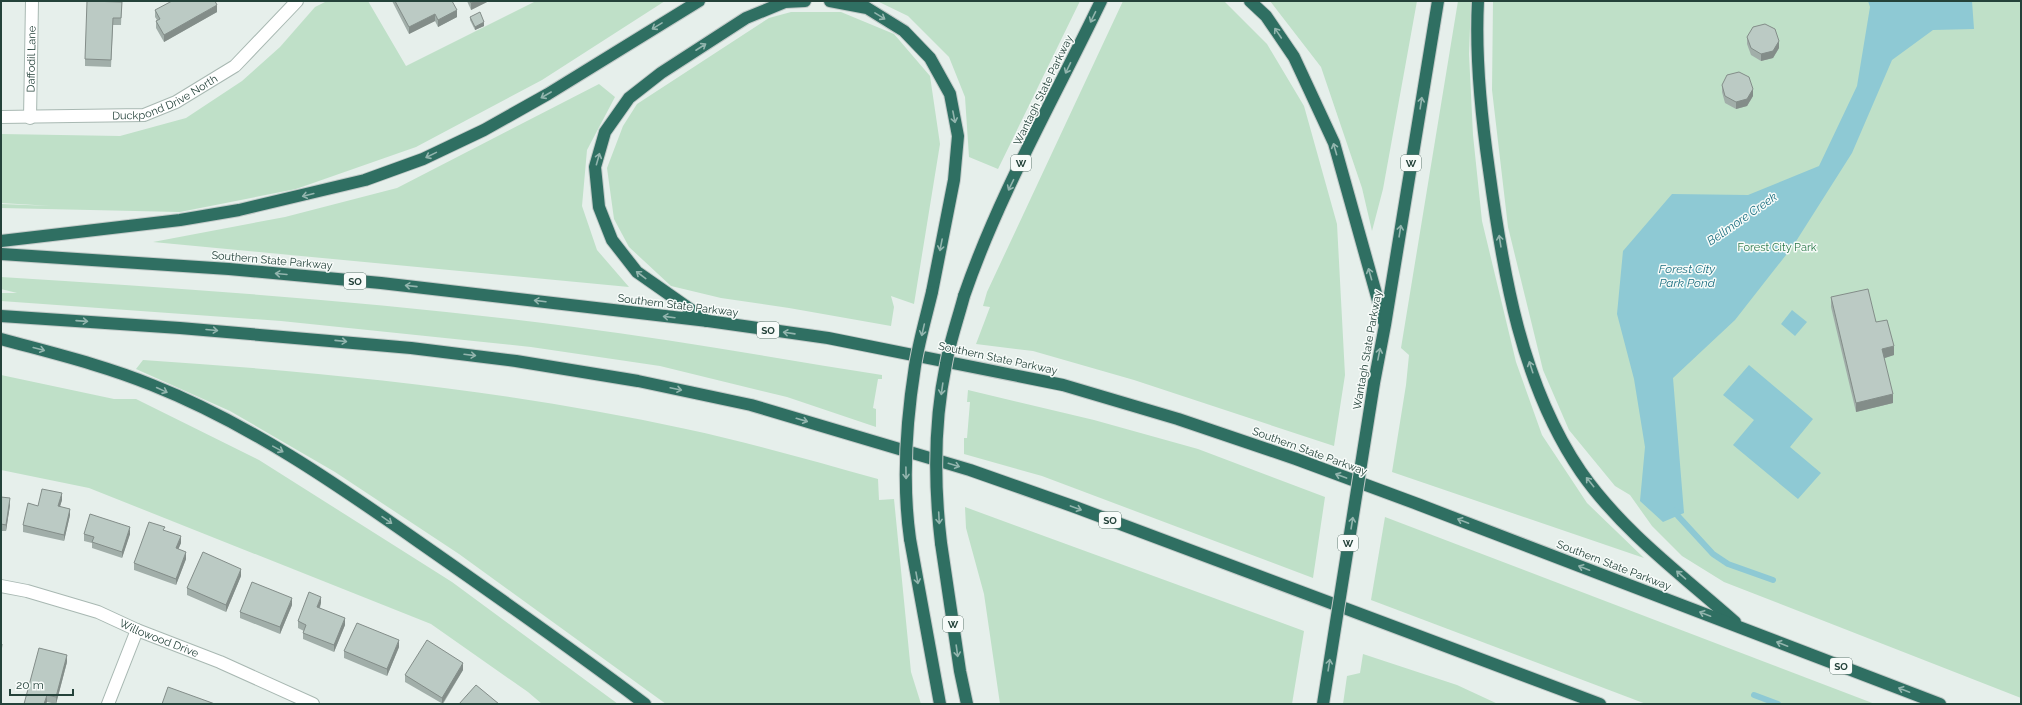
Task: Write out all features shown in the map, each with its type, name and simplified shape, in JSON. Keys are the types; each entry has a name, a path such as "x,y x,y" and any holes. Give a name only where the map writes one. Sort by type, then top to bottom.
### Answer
{"highway":[{"path":"708,321 637,272 612,240 599,207 595,168 605,132 629,98 661,73 746,18 784,2 805,1"},
{"path":"830,1 867,8 904,31 930,58 950,94 958,136 954,180 932,292 915,365 908,418 906,470 910,539 940,704"},
{"name":"Wantagh State Parkway","path":"967,704 960,671 941,543 936,472 938,418 946,364 964,296 978,254 999,208 1101,1"},
{"path":"1250,1 1266,16 1294,57 1334,144 1385,325"},
{"name":"Wantagh State Parkway","path":"1323,704 1374,383 1385,325 1438,1"},
{"path":"1478,1 1480,76 1484,137 1504,268 1518,327 1535,381 1554,426 1582,472 1619,518 1742,628"},
{"path":"1,241 180,220 239,210 365,180 424,159 484,130 548,94 695,3"},
{"name":"Southern State Parkway","path":"1,254 221,268 381,283 708,321 828,338 1063,385 1171,417 1288,457 1420,505 1940,704"},
{"name":"SO","path":"1,316 173,327 418,349 516,360 638,381 751,405 970,470 1067,504 1600,704"},
{"path":"1,339 91,364 152,385 222,418 287,454 376,512 645,704"},
{"path":"1572,693 1582,704"}],"street":[{"name":"Daffodil Lane","path":"30,118 32,1"},
{"name":"Duckpond Drive North","path":"1,117 30,118 144,116 176,102 235,66 297,1"},
{"name":"Willowood Drive","path":"1,586 27,591 98,612 138,630 220,662 313,704"},
{"path":"108,704 138,630"}],"green space":[{"path":"327,1 368,1 406,66 536,1 665,1 542,80 416,147 296,189 180,212 1,208 1,204 52,206 1,203 1,134 120,136 186,118 242,81 280,47 315,7"},
{"path":"877,1 1080,1 998,169 969,157 965,97 949,57 908,16"},
{"path":"1123,1 1224,1 1267,44 1304,106 1337,224 1345,375 1334,446 1134,380 1033,351 976,344 990,307 983,306 987,292"},
{"path":"1270,1 1417,1 1383,189 1372,231 1362,188 1321,67"},
{"path":"1458,1 1471,1 1469,54 1473,135 1482,221 1516,362 1542,435 1587,503 1644,558 1392,472 1406,385 1409,355 1401,348"},
{"name":"Forest City Park","path":"1493,1 2021,1 2021,698 1724,582 1682,556 1652,526 1630,495 1615,486 1569,430 1543,370 1508,227 1492,90"},
{"path":"791,12 841,12 894,34 930,76 940,144 914,304 891,296 894,307 891,326 721,298 671,286 629,247 614,219 607,168 623,126 637,104 769,18"},
{"path":"599,84 615,97 587,150 582,206 597,250 629,287 153,242 285,217 397,188"},
{"path":"1,277 288,297 503,318 651,338 882,375 882,379 878,379 873,408 876,409 876,427 787,397 660,366 531,347 281,321 1,301 1,293 17,293 1,289"},
{"path":"143,360 280,370 416,384 552,403 710,434 782,452 878,479 879,500 894,499 911,672 921,704 666,704 459,554 335,472 230,411 136,369"},
{"path":"1,375 114,399 136,399 259,460 452,582 618,704 542,704 528,692 431,624 89,488 1,470"},
{"path":"968,390 1094,420 1198,449 1325,497 1313,578 1042,476 964,454 964,438 967,438 970,402 967,402"},
{"path":"965,507 1304,631 1292,704 1000,704 984,594 966,528"},
{"path":"1385,517 1875,704 1646,704 1371,600"},
{"path":"1363,654 1457,685 1498,704 1343,704 1347,676 1360,673"}],"water":[{"name":"Forest City Park Pond","path":"1868,1 1972,1 1974,29 1933,30 1892,60 1852,153 1793,246 1735,320 1673,378 1684,513 1663,522 1640,501 1645,447 1634,379 1617,314 1623,251 1672,194 1748,195 1819,166 1857,86 1870,7"},
{"path":"1792,310 1807,322 1795,336 1781,324"},
{"path":"1749,365 1813,419 1790,447 1821,473 1798,499 1733,445 1754,420 1723,395"}],"building":[{"path":"87,1 122,2 121,18 113,18 111,60 85,59"},
{"path":"172,1 215,1 217,5 164,35 156,21 160,19 155,10"},
{"path":"395,1 452,1 457,10 438,20 435,14 409,27"},
{"path":"480,12 484,22 475,27 470,17"},
{"path":"1765,24 1775,29 1779,41 1773,51 1761,54 1751,48 1747,37 1753,27"},
{"path":"1739,72 1749,77 1753,89 1747,99 1736,102 1725,96 1722,85 1727,75"},
{"path":"1868,289 1876,322 1887,320 1894,346 1882,349 1893,394 1856,403 1831,297"},
{"path":"42,489 62,493 58,506 70,509 64,535 23,525 28,503 38,506"},
{"path":"1,497 10,498 6,525 1,524"},
{"path":"90,514 130,527 122,552 92,542 94,537 84,534"},
{"path":"149,522 165,527 163,530 181,536 176,548 186,552 176,579 134,563"},
{"path":"203,552 241,569 226,605 187,588"},
{"path":"252,582 292,598 280,627 240,612"},
{"path":"309,592 321,597 317,607 345,618 334,645 303,633 306,625 298,621"},
{"path":"357,623 399,640 387,669 344,651"},
{"path":"427,640 463,663 442,698 405,675"},
{"path":"39,648 67,655 56,697 47,695 44,704 24,704"},
{"path":"476,685 499,704 459,704"},
{"path":"168,687 215,704 162,704"}],"waterway":[{"name":"Bellmore Creek","path":"1676,510 1678,516 1713,554 1728,564 1773,580"},
{"path":"1754,695 1778,704"}]}
